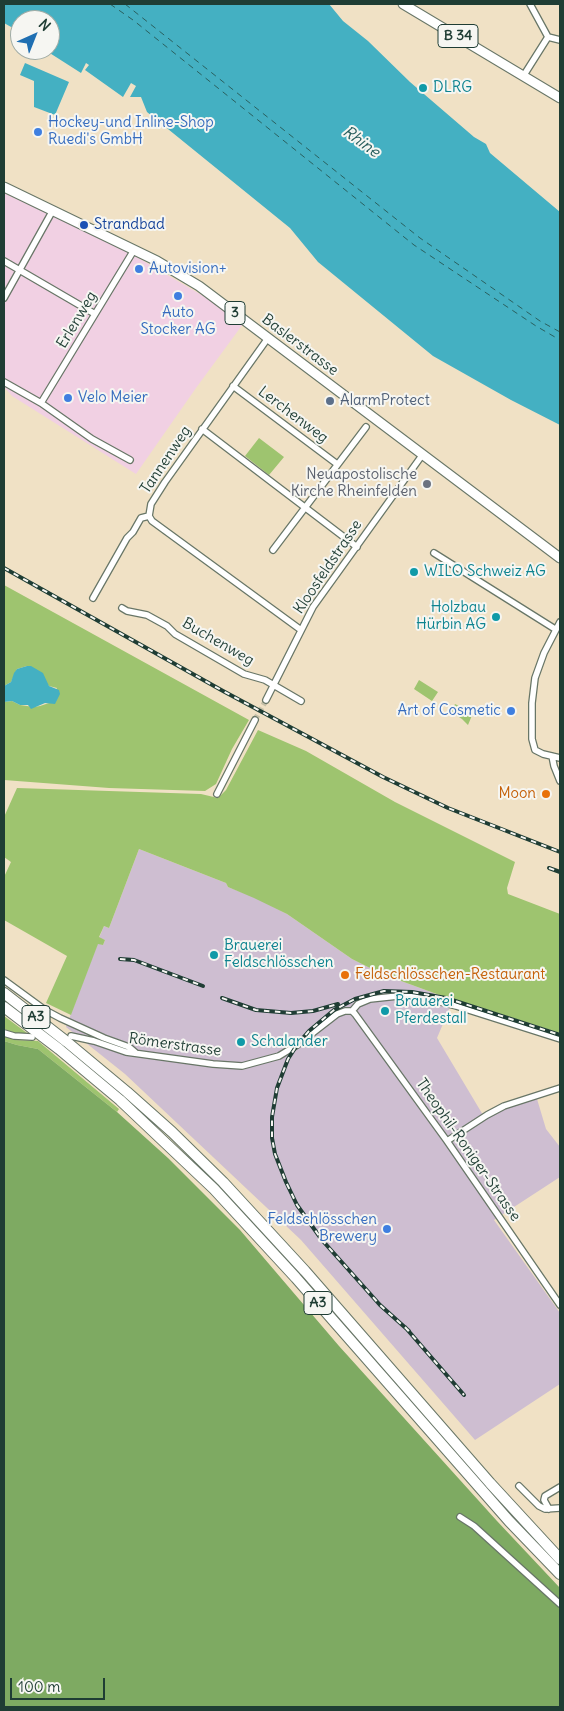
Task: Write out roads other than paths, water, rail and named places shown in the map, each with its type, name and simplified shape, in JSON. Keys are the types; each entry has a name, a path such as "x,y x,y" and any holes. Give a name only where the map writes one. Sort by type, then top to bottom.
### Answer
{"highway":[{"name":"A3","path":"4,993 127,1092 172,1132 223,1182 311,1278 506,1501 560,1559"},
{"name":"A3","path":"4,1007 59,1049 120,1100 214,1189 296,1278 482,1490 560,1574"}],"main road":[{"name":"B 34","path":"403,4 560,98"},
{"name":"Baslerstrasse","path":"4,187 134,250 199,286 560,558"}],"street":[{"path":"530,4 548,37 560,40"},
{"path":"524,75 548,37"},
{"path":"4,298 53,210"},
{"name":"Erlenweg","path":"41,403 134,250"},
{"path":"4,261 95,314"},
{"name":"Tannenweg","path":"268,338 202,429 151,504 149,516 152,521 301,630"},
{"path":"4,382 41,403 92,439 130,460"},
{"name":"Lerchenweg","path":"233,386 337,464"},
{"path":"273,550 366,427"},
{"path":"202,429 357,547"},
{"name":"Kloosfeldstrasse","path":"266,700 313,607 423,454"},
{"path":"93,598 127,538 134,532 141,518 149,516"},
{"path":"434,553 555,629"},
{"name":"Buchenweg","path":"122,608 127,611 147,615 167,626 175,634 244,674 266,680 301,701"},
{"path":"560,622 544,653 535,678 532,702 532,739 535,750 560,758"},
{"path":"217,794 255,720"},
{"path":"552,756 560,781"},
{"path":"4,980 45,1010 104,1038 129,1047 136,1053"},
{"name":"Römerstrasse","path":"72,1036 126,1052 242,1066 279,1056 297,1045 337,1014 352,1011 358,1004 370,999 398,996 421,997 456,1006 560,1039"},
{"name":"Theophil-Roniger-Strasse","path":"352,1011 447,1141 560,1305"},
{"path":"4,1033 14,1036 32,1037"},
{"path":"447,1141 504,1106 560,1088"},
{"path":"520,1486 539,1506 549,1509 560,1508"},
{"path":"549,1509 544,1500 546,1496 560,1487"},
{"path":"460,1517 474,1526 560,1604"}],"water":[{"name":"Rhine","path":"4,4 329,4 343,21 368,41 410,82 474,137 486,144 490,153 560,212 560,425 433,356 318,262 290,228 147,112 141,97 130,97 136,86 131,83 123,97 85,70 89,65 86,63 81,73 60,60 60,10 10,10 10,26 4,23"},
{"path":"25,63 69,82 55,115 34,107 34,81 20,75"},
{"path":"31,666 43,673 49,686 59,690 60,694 55,704 45,703 31,709 28,705 20,705 12,701 4,702 4,686 11,682 17,669"}],"tunnel":[{"path":"255,720 266,700"}],"railway":[{"path":"4,568 223,691 383,777 448,808 560,852"},
{"path":"549,868 560,872"},
{"path":"120,959 134,960 203,986"},
{"path":"409,1331 380,1305 322,1240 297,1205 286,1182 275,1154 272,1138 272,1117 277,1088 288,1059 309,1031 334,1010 355,999 384,991 412,992 446,998 560,1035"},
{"path":"222,998 256,1010 291,1013 313,1011 338,1004"},
{"path":"405,1327 464,1395"}],"place":[{"name":"DLRG","path":"423,88"},
{"name":"Hockey-und Inline-Shop Ruedi's GmbH","path":"38,132"},
{"name":"Strandbad","path":"84,225"},
{"name":"Autovision+","path":"139,269"},
{"name":"Auto Stocker AG","path":"178,296"},
{"name":"Velo Meier","path":"68,398"},
{"name":"AlarmProtect","path":"330,401"},
{"name":"Neuapostolische Kirche Rheinfelden","path":"427,484"},
{"name":"WILO Schweiz AG","path":"414,572"},
{"name":"Holzbau Hürbin AG","path":"496,617"},
{"name":"Art of Cosmetic","path":"511,711"},
{"name":"Moon","path":"546,794"},
{"name":"Brauerei Feldschlösschen","path":"214,955"},
{"name":"Feldschlösschen-Restaurant","path":"345,975"},
{"name":"Brauerei Pferdestall","path":"385,1011"},
{"name":"Schalander","path":"241,1042"},
{"name":"Feldschlösschen Brewery","path":"387,1229"}]}
